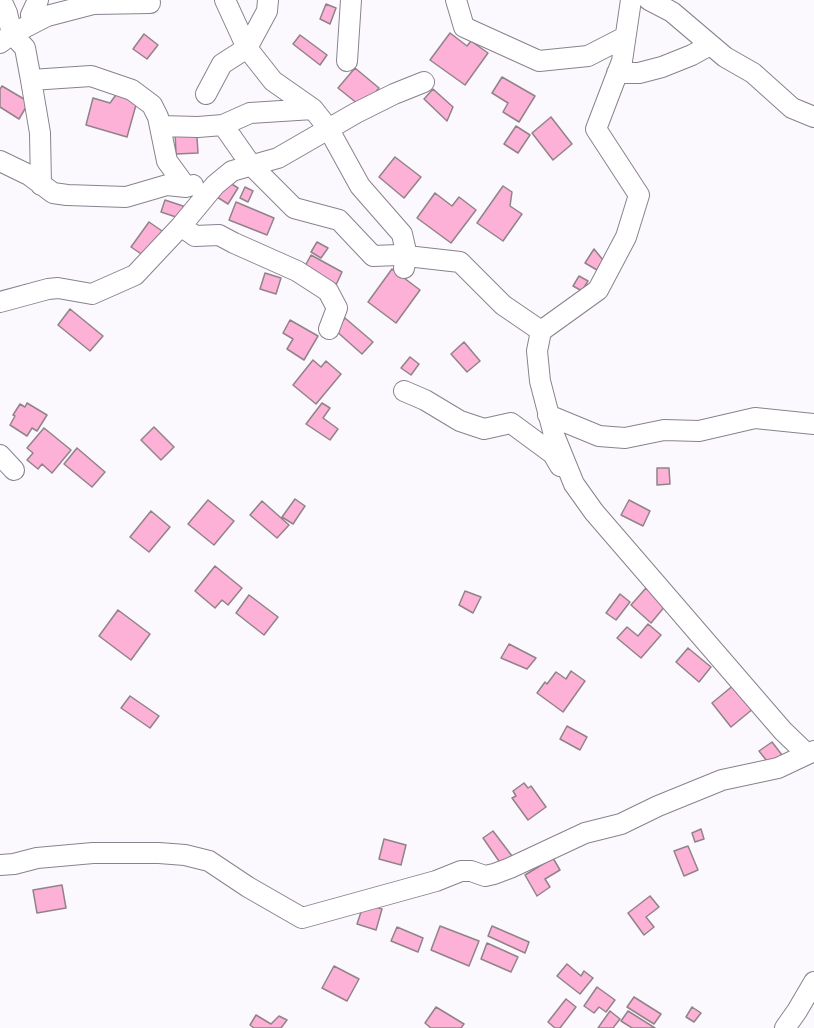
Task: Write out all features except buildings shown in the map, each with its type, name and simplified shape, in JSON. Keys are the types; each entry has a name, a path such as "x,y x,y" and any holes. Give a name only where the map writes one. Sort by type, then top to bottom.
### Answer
{"street":[{"path":"225,0 247,48 273,81 313,108 328,128 360,186 402,234 406,262"},
{"path":"206,94 222,64 247,48 267,11 268,0"},
{"path":"347,62 351,0"},
{"path":"456,0 464,27 539,61 588,56 625,37"},
{"path":"574,484 548,416 540,381 537,351 541,331 598,290 626,237 639,195 596,129 622,61 631,0"},
{"path":"649,0 672,12 725,57 761,80 792,108 814,117"},
{"path":"6,38 3,8 39,10 93,4 150,3"},
{"path":"6,38 39,10"},
{"path":"6,38 25,48 40,133 42,185"},
{"path":"617,73 650,71 692,56 710,45"},
{"path":"31,80 91,76 132,90 152,105 158,117 167,160 186,187"},
{"path":"0,161 29,175 53,193 67,195 126,197 166,185 186,187 278,158 328,128 394,94 424,82"},
{"path":"160,126 223,125 250,114 313,108"},
{"path":"223,125 251,165 294,208 339,220 373,256 406,262 460,262 503,305 541,331"},
{"path":"0,302 58,288 92,294 135,275 181,226 214,185 232,171"},
{"path":"181,226 195,236 219,234 297,271 328,291 337,308 329,329"},
{"path":"0,865 37,858 93,854 138,852 185,855 209,861 302,918 436,881 461,871 471,871 485,876 494,874 585,832 621,824 722,780 778,768 811,753 783,731 594,512 553,454 511,423 484,429 460,421 425,400 404,391"},
{"path":"548,416 599,436 625,438 664,430 699,431 754,418 814,424"},
{"path":"0,455 14,470"},
{"path":"785,1028 814,982"}]}
